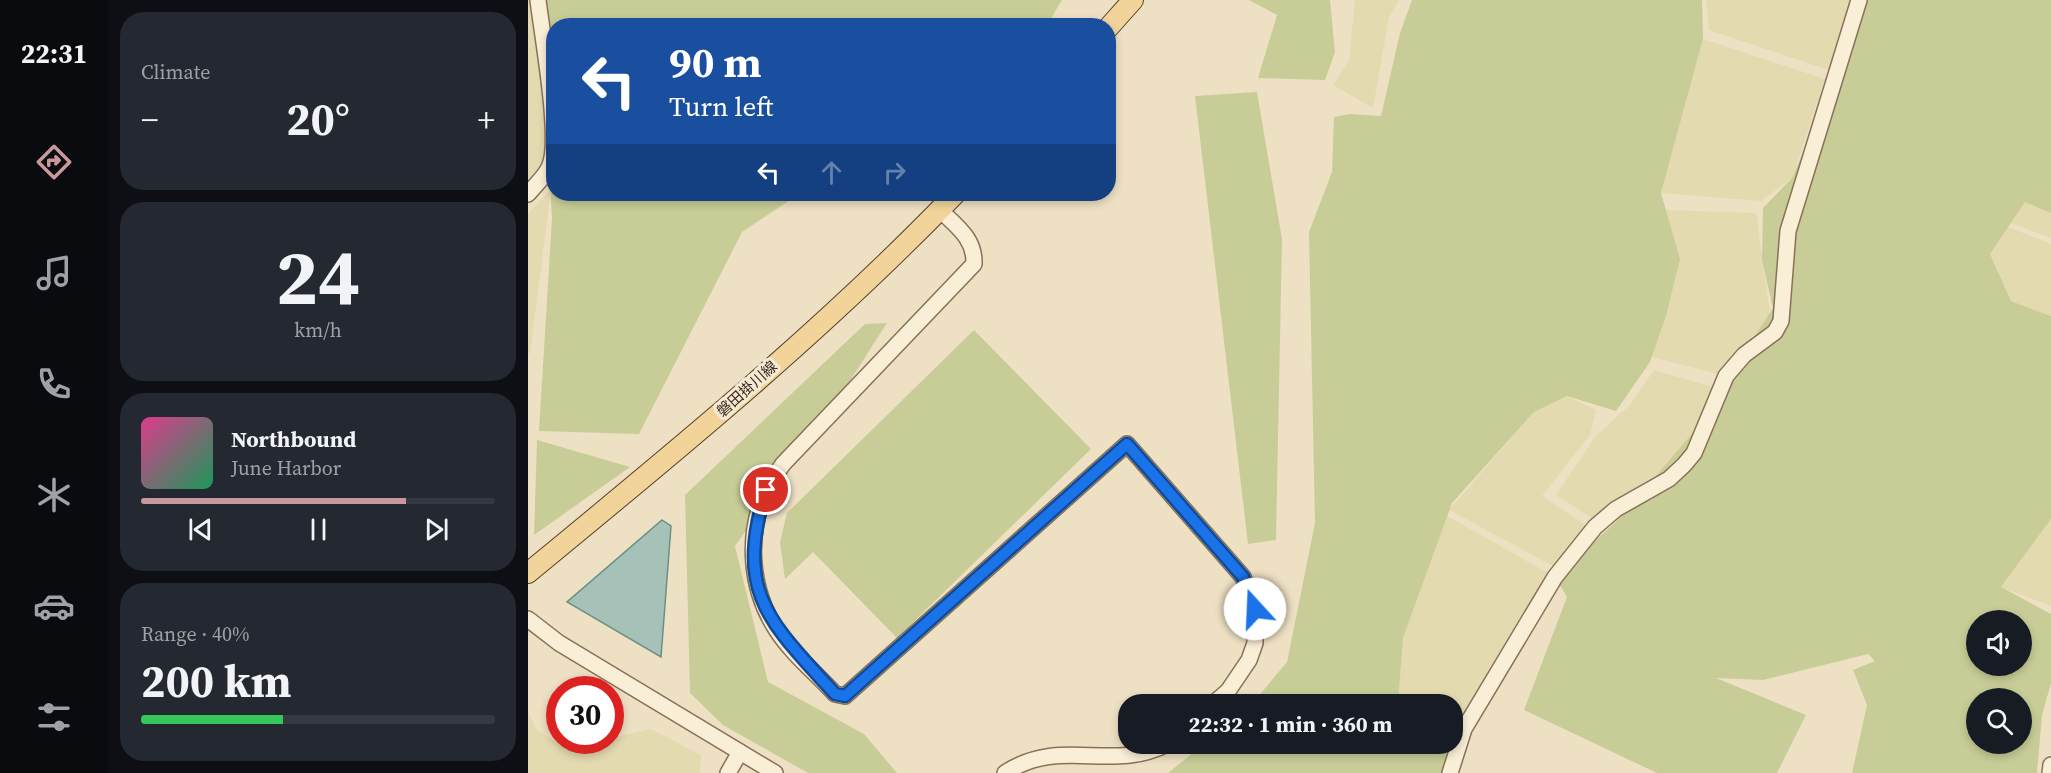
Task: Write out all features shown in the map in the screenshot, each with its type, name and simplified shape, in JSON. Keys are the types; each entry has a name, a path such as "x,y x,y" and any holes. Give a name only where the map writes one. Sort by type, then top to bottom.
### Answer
{"main road":[{"path":"1116,19 1133,0"},
{"name":"磐田掛川線","path":"528,573 681,447 834,312 948,201"}],"street":[{"path":"538,0 546,65"},
{"path":"1450,773 1464,729 1555,577 1595,528 1616,509 1669,479 1684,465 1694,453 1726,376 1744,355 1775,332 1780,321 1788,231 1859,0"},
{"path":"528,194 546,170"},
{"path":"939,209 968,237 974,252 974,264 783,464 766,490 757,519 754,566 758,589 777,631 835,694 845,696 1127,444 1243,577 1255,609 1255,643 1249,660 1225,694"},
{"path":"528,619 559,643 775,773"},
{"path":"728,773 740,752"},
{"path":"1005,773 1038,759 1062,755 1101,760 1134,759 1145,754"},
{"path":"2050,773 2051,765"}],"shaded area":[{"path":"528,0 540,0 546,81 546,183 528,200"},
{"path":"1355,0 1399,0 1389,17 1373,108 1333,85 1349,61"},
{"path":"1706,0 2011,0 1859,2 1835,72 1709,30"},
{"path":"1703,39 1825,79 1792,178 1761,201 1661,193"},
{"path":"546,194 546,201 549,201 530,354 528,352 528,214"},
{"path":"2025,201 2051,213 2051,238 2011,223"},
{"path":"1664,210 1756,213 1770,313 1726,376 1652,357 1666,316 1680,259"},
{"path":"2008,227 2051,244 2051,316 2011,301 1990,254"},
{"path":"1654,370 1720,389 1694,453 1600,523 1556,495 1595,437 1630,405"},
{"path":"1567,396 1596,410 1590,435 1542,496 1593,530 1561,570 1449,510 1534,412"},
{"path":"1447,516 1555,577 1523,631 1463,718 1463,694 1399,694 1403,638"},
{"path":"2051,518 2051,606 2001,587"},
{"path":"528,711 536,729 546,736 546,754 624,754 624,735 651,729 701,755 700,773 528,773"}],"green space":[{"path":"545,0 1062,0 1051,18 546,18 546,107 542,33"},
{"path":"1249,0 1330,0 1335,52 1325,80 1258,78 1277,15"},
{"path":"1412,0 1702,0 1703,39 1661,193 1680,259 1666,316 1650,362 1616,411 1567,396 1534,412 1452,503 1403,638 1399,694 1260,694 1287,662 1315,523 1309,232 1332,172 1334,117 1350,114 1381,116 1400,33"},
{"path":"1863,0 2051,0 2051,213 2025,202 1990,254 2011,301 2051,316 2051,519 2001,587 2051,614 2051,683 2042,715 2037,773 1852,773 1867,705 1853,670 1875,661 1868,654 1763,680 1716,678 1806,715 1777,773 1657,773 1524,710 1567,597 1555,577 1618,520 1709,414 1720,389 1773,308 1762,260 1763,208 1792,178 1865,9"},
{"path":"1257,92 1282,239 1276,540 1248,544 1195,96"},
{"path":"551,201 788,201 742,232 639,434 539,431 552,219"},
{"path":"887,323 825,420 735,546 768,682 864,734 897,773 808,773 723,725 690,693 685,495 865,324"},
{"path":"974,330 1091,449 897,638 813,552 785,579 780,542 787,513"},
{"path":"537,440 630,467 534,535"},
{"path":"1192,754 1449,754 1442,773 1168,773"}],"water":[{"path":"662,520 671,526 661,657 567,602"}],"route":[{"path":"766,490 757,519 754,544 754,566 758,589 777,631 835,694 845,696 1127,444 1243,577 1255,609"}]}
